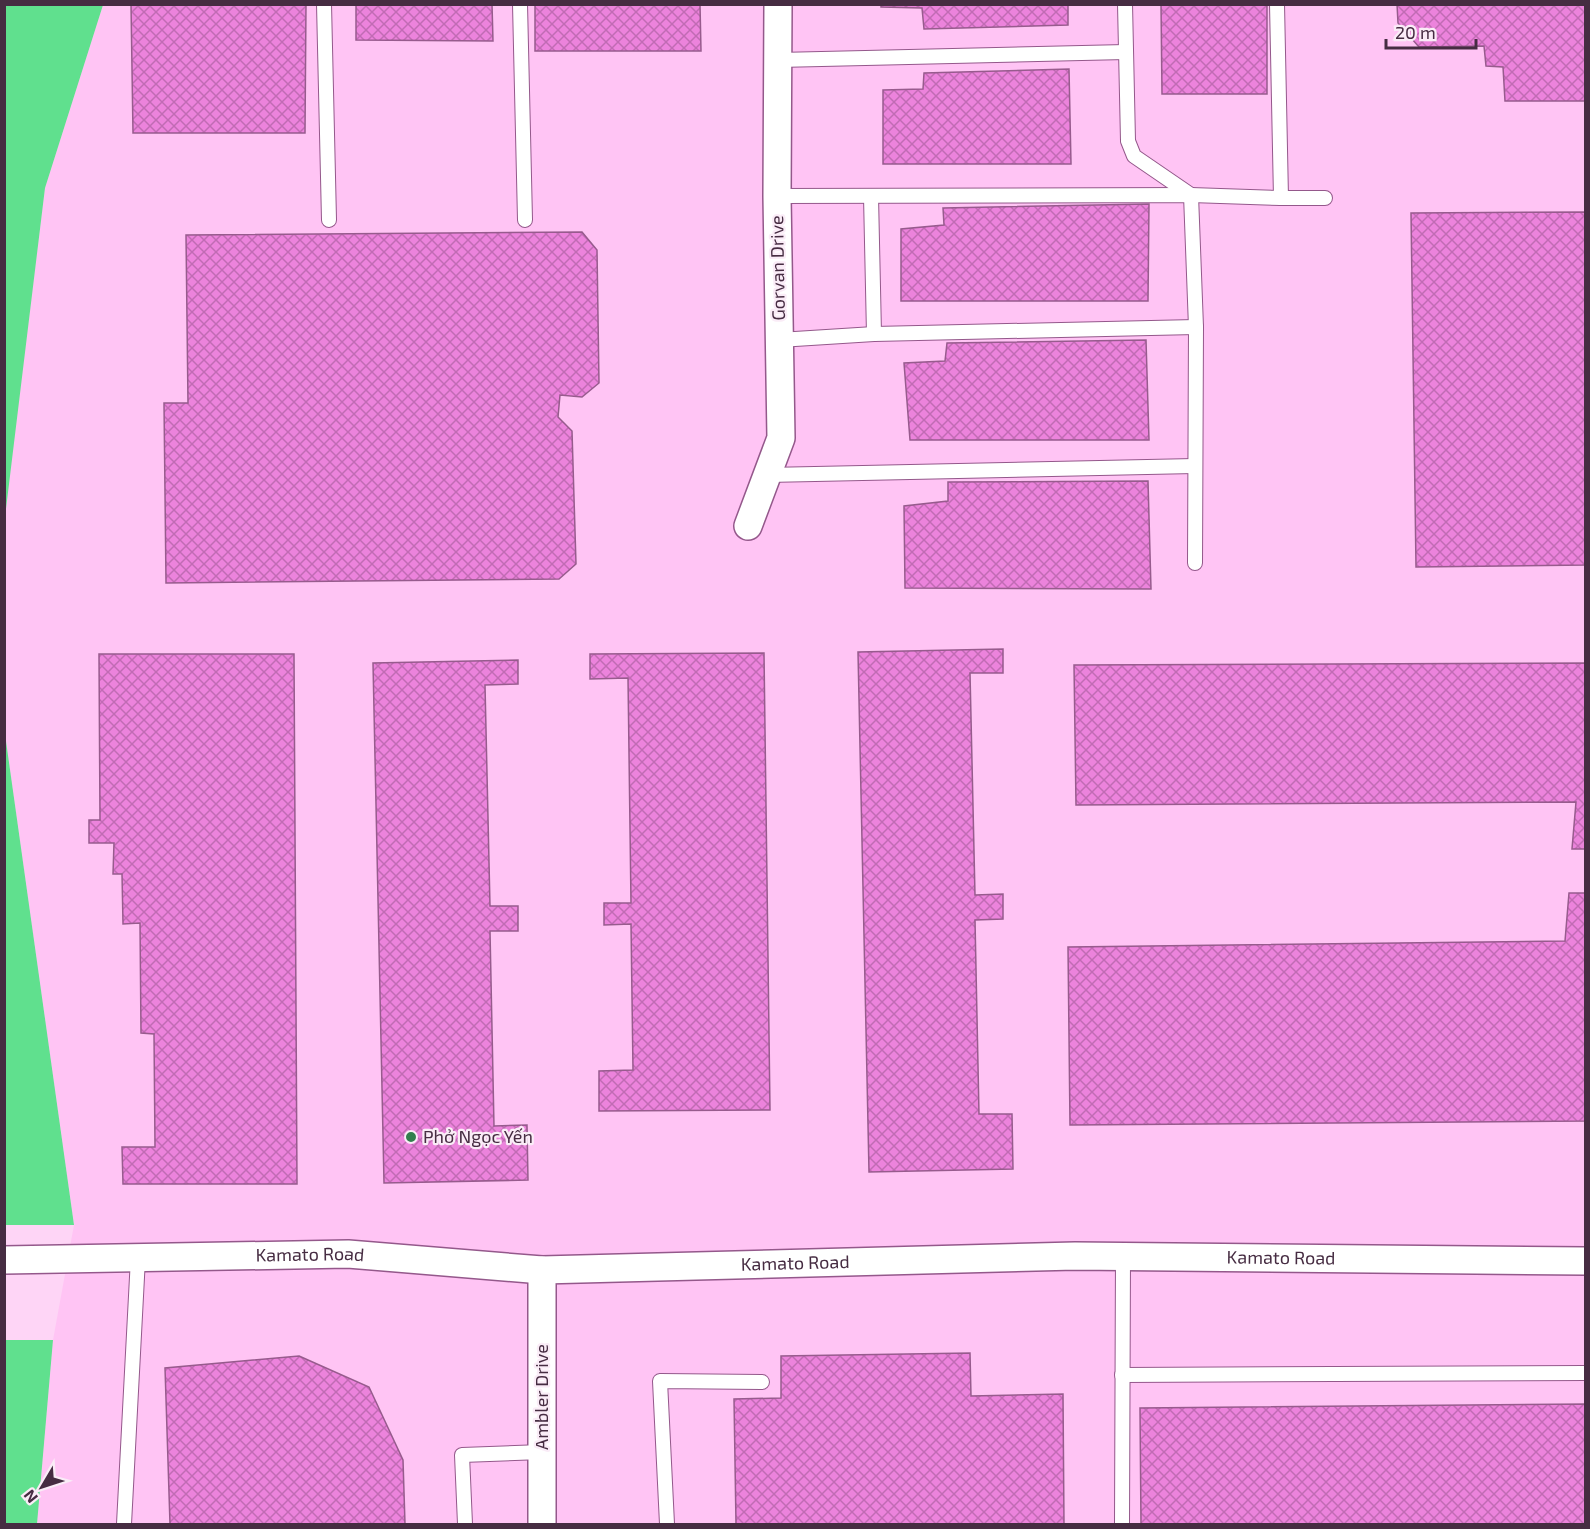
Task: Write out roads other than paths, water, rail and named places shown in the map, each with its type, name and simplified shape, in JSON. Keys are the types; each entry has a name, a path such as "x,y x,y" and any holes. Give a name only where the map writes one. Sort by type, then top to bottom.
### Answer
{"street":[{"name":"Gorvan Drive","path":"748,526 781,438 777,196 778,4"},
{"name":"Kamato Road","path":"4,1260 348,1254 542,1269 1123,1256 1586,1261"},
{"name":"Ambler Drive","path":"542,1269 542,1524"}],"lane":[{"path":"324,4 329,220"},
{"path":"520,4 525,220"},
{"path":"1125,4 1128,141 1134,156 1191,195"},
{"path":"1277,4 1281,198"},
{"path":"778,60 1126,52"},
{"path":"1191,195 1196,327 1195,563"},
{"path":"777,196 1191,195 1325,198"},
{"path":"871,196 874,334"},
{"path":"779,340 874,334 1196,327"},
{"path":"767,475 1195,466"},
{"path":"1122,1524 1123,1256"},
{"path":"124,1524 138,1258"},
{"path":"1122,1375 1586,1373"},
{"path":"667,1524 660,1381 762,1382"},
{"path":"465,1524 462,1455 542,1452"}],"place":[{"name":"Phở Ngọc Yến","path":"411,1137"}]}
